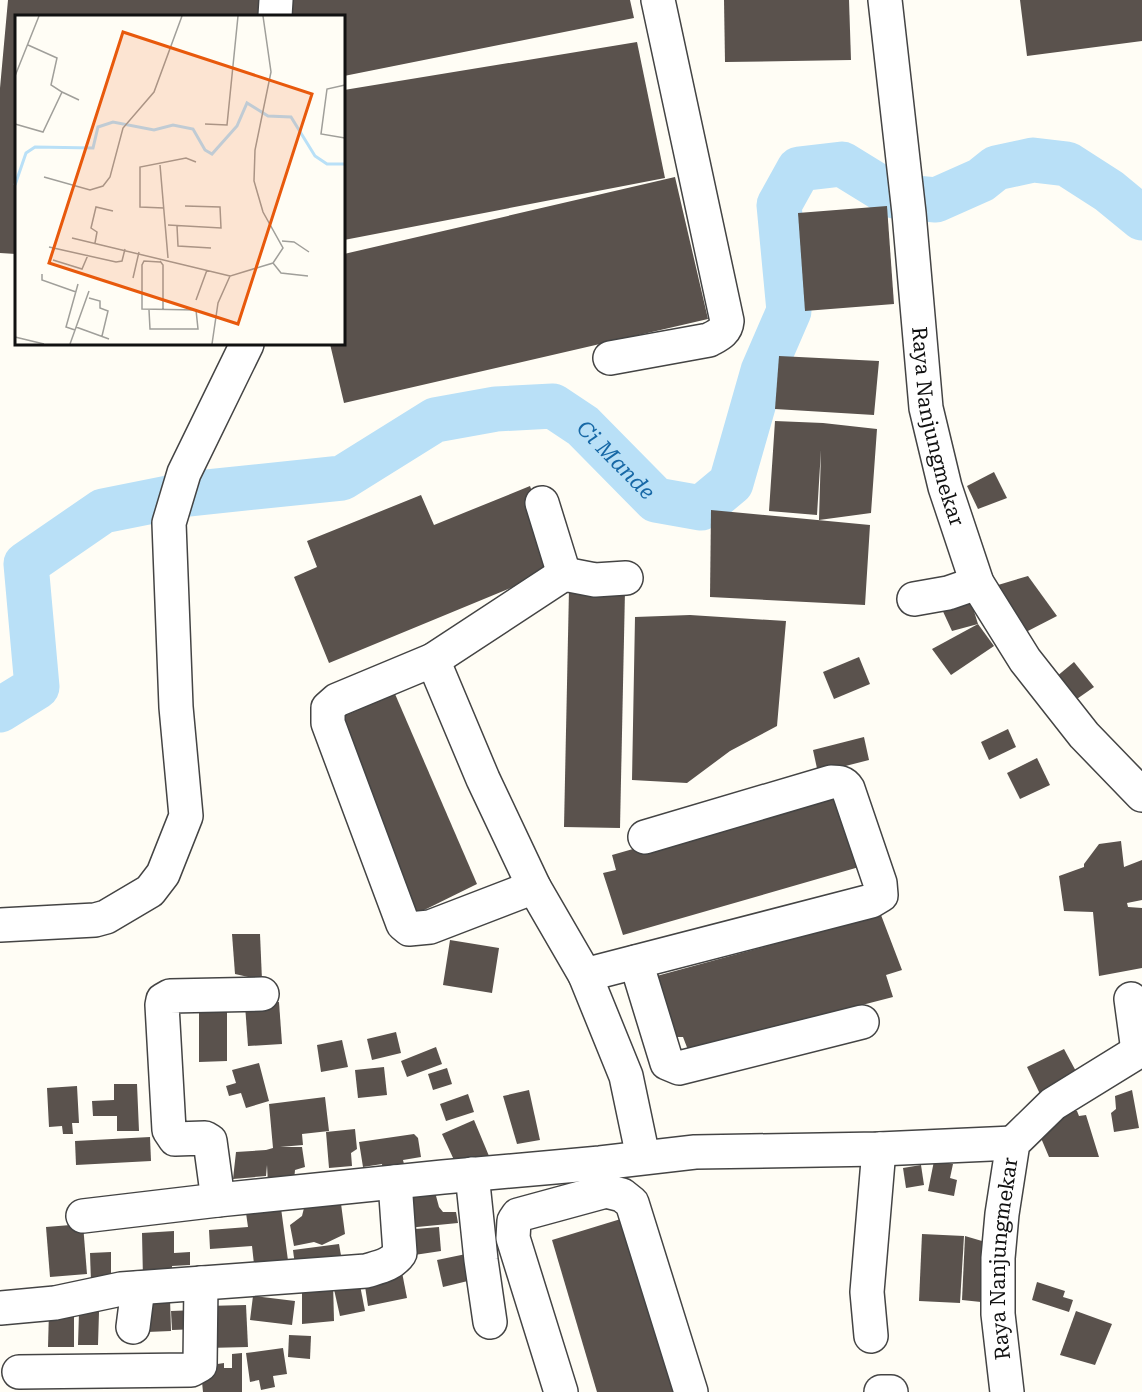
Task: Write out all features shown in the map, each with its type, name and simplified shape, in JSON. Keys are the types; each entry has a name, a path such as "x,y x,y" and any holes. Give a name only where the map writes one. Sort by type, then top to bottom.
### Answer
{"street":[{"path":"275,15 276,0"},
{"path":"610,358 709,339 720,334 727,327 658,0"},
{"name":"Raya Nanjungmekar","path":"885,0 909,213 926,408 945,487 977,583 1025,660 1084,735 1142,795"},
{"path":"0,925 95,920 106,917 150,891 163,873 186,816 176,707 169,523 184,473 247,345"},
{"path":"542,503 564,574"},
{"path":"534,887 421,929 409,929 403,924 328,723 328,708 337,700 433,660 564,574 595,579 626,578"},
{"path":"914,599 948,593 977,583"},
{"path":"433,660 483,779 534,887 585,975 626,1076 643,1157"},
{"path":"585,975 871,901 881,895 880,883 851,797 845,784 838,782 831,782 645,837"},
{"path":"636,962 667,1063 679,1068 862,1022"},
{"path":"218,1200 210,1141 205,1138 175,1139 169,1130 163,1000 170,996 262,994"},
{"path":"1131,999 1140,1050"},
{"name":"Raya Nanjungmekar","path":"1007,1392 998,1314 998,1258 1013,1143 1053,1104 1140,1050"},
{"path":"561,1392 513,1238 514,1221 518,1215 643,1157 695,1152 879,1149 1013,1143"},
{"path":"871,1336 867,1292 879,1149"},
{"path":"83,1216 472,1174 603,1177 632,1203 691,1392"},
{"path":"472,1174 490,1322"},
{"path":"0,1308 55,1303 121,1289 366,1271 389,1264 396,1260 400,1253 395,1182"},
{"path":"19,1372 196,1369 200,1365 201,1283"},
{"path":"133,1327 138,1288"},
{"path":"881,1392 891,1392"}],"building":[{"path":"8,0 259,0 258,15 15,15 15,254 0,253 0,88"},
{"path":"284,0 630,0 634,18 345,76 345,15 285,15"},
{"path":"724,0 849,0 851,60 725,62"},
{"path":"1020,0 1142,0 1142,41 1027,56"},
{"path":"637,42 665,178 345,240 345,90"},
{"path":"675,177 708,319 344,403 330,345 345,345 345,254"},
{"path":"887,206 894,304 805,311 798,213"},
{"path":"779,356 879,361 874,415 775,409"},
{"path":"775,421 877,429 871,513 819,520 821,450 817,515 769,511"},
{"path":"994,472 1007,498 978,509 967,486"},
{"path":"530,486 559,568 329,663 294,577 317,567 307,541 421,495 434,525"},
{"path":"711,510 870,525 865,605 710,597"},
{"path":"1028,576 1057,616 1024,633 998,585"},
{"path":"569,589 625,590 620,828 564,827"},
{"path":"969,595 978,624 952,631 940,605"},
{"path":"690,615 786,621 777,726 730,751 687,783 632,780 635,617"},
{"path":"978,624 994,646 951,675 932,649"},
{"path":"859,657 870,684 834,699 823,672"},
{"path":"1074,662 1094,687 1074,701 1056,677"},
{"path":"395,694 477,884 410,917 330,722"},
{"path":"1008,729 1016,747 989,760 981,742"},
{"path":"864,737 869,760 818,773 813,750"},
{"path":"1037,758 1050,785 1020,799 1007,773"},
{"path":"839,790 866,865 623,935 603,873 616,870 612,855"},
{"path":"1121,841 1124,867 1142,860 1142,900 1127,903 1128,907 1142,908 1142,968 1099,976 1093,912 1064,911 1059,876 1084,867 1099,844"},
{"path":"881,915 902,970 886,975 893,997 688,1050 683,1037 668,1037 653,977"},
{"path":"232,934 260,934 262,980 235,974"},
{"path":"450,940 499,948 492,993 443,985"},
{"path":"279,1002 282,1044 248,1046 245,1005"},
{"path":"227,1010 227,1061 199,1062 199,1012"},
{"path":"396,1032 401,1053 372,1060 367,1039"},
{"path":"342,1040 348,1067 321,1072 317,1045"},
{"path":"436,1047 442,1064 407,1077 401,1061"},
{"path":"1064,1049 1078,1075 1040,1094 1027,1067"},
{"path":"259,1063 269,1101 246,1108 241,1093 229,1096 226,1086 236,1083 232,1070"},
{"path":"384,1067 387,1095 358,1098 355,1070"},
{"path":"447,1068 452,1084 433,1090 428,1074"},
{"path":"114,1084 137,1084 139,1131 117,1131 117,1116 93,1116 92,1101 114,1100"},
{"path":"77,1086 79,1123 72,1123 73,1134 63,1134 62,1126 49,1127 47,1088"},
{"path":"529,1090 540,1140 517,1144 503,1096"},
{"path":"1132,1090 1139,1128 1114,1132 1111,1113 1116,1109 1115,1096"},
{"path":"468,1094 474,1112 446,1121 440,1104"},
{"path":"325,1097 329,1131 302,1134 303,1145 280,1147 302,1147 305,1167 295,1170 294,1181 268,1184 267,1165 266,1176 233,1179 236,1152 273,1148 269,1104"},
{"path":"1061,1109 1077,1111 1079,1116 1086,1115 1099,1157 1049,1157 1038,1131"},
{"path":"474,1120 489,1156 454,1160 442,1134"},
{"path":"355,1129 357,1149 351,1153 352,1166 329,1168 326,1132"},
{"path":"414,1134 418,1138 421,1157 403,1160 405,1168 383,1172 382,1164 363,1167 359,1142"},
{"path":"150,1137 151,1161 76,1165 75,1141"},
{"path":"934,1161 953,1164 950,1178 957,1180 954,1196 928,1191"},
{"path":"921,1165 924,1185 906,1188 903,1168"},
{"path":"432,1181 439,1207 443,1212 456,1212 458,1223 407,1228 403,1183"},
{"path":"340,1196 345,1234 322,1245 314,1242 294,1246 290,1225 302,1216 306,1200"},
{"path":"281,1208 289,1268 255,1273 252,1246 210,1249 209,1230 248,1227 246,1213"},
{"path":"624,1218 677,1392 597,1392 552,1240"},
{"path":"83,1224 87,1274 50,1277 46,1227"},
{"path":"439,1227 441,1251 401,1257 403,1230"},
{"path":"174,1231 174,1253 190,1252 190,1265 172,1266 172,1278 143,1279 142,1233"},
{"path":"922,1234 964,1236 960,1303 919,1301"},
{"path":"965,1236 982,1241 981,1302 962,1300"},
{"path":"339,1244 343,1267 296,1273 293,1250"},
{"path":"111,1252 111,1283 91,1282 90,1253"},
{"path":"466,1254 472,1280 443,1287 437,1260"},
{"path":"400,1262 407,1298 368,1306 363,1273"},
{"path":"359,1280 365,1311 340,1316 333,1285"},
{"path":"333,1282 334,1321 302,1324 302,1293"},
{"path":"1037,1282 1065,1291 1063,1297 1073,1300 1069,1312 1032,1300"},
{"path":"253,1296 295,1301 292,1325 250,1320"},
{"path":"170,1298 171,1331 147,1332 146,1299"},
{"path":"246,1305 248,1347 207,1348 206,1306"},
{"path":"197,1310 198,1329 172,1330 171,1311"},
{"path":"49,1311 74,1311 74,1347 48,1347"},
{"path":"1076,1311 1112,1324 1095,1365 1060,1355"},
{"path":"79,1312 99,1312 98,1345 78,1345"},
{"path":"289,1335 311,1336 310,1359 288,1357"},
{"path":"283,1348 287,1374 273,1376 275,1387 261,1390 259,1380 250,1382 246,1353"},
{"path":"242,1353 242,1392 203,1392 201,1372 211,1365 224,1363 224,1368 232,1368 232,1354"}],"waterway":[{"name":"Ci Mande","path":"0,710 37,687 26,564 103,511 188,494 342,478 435,420 496,409 553,406 583,426 656,500 701,508 731,483 763,371 789,311 779,205 799,169 842,164 894,196 936,200 981,180 996,168 1033,160 1067,164 1109,191 1142,218"}]}
